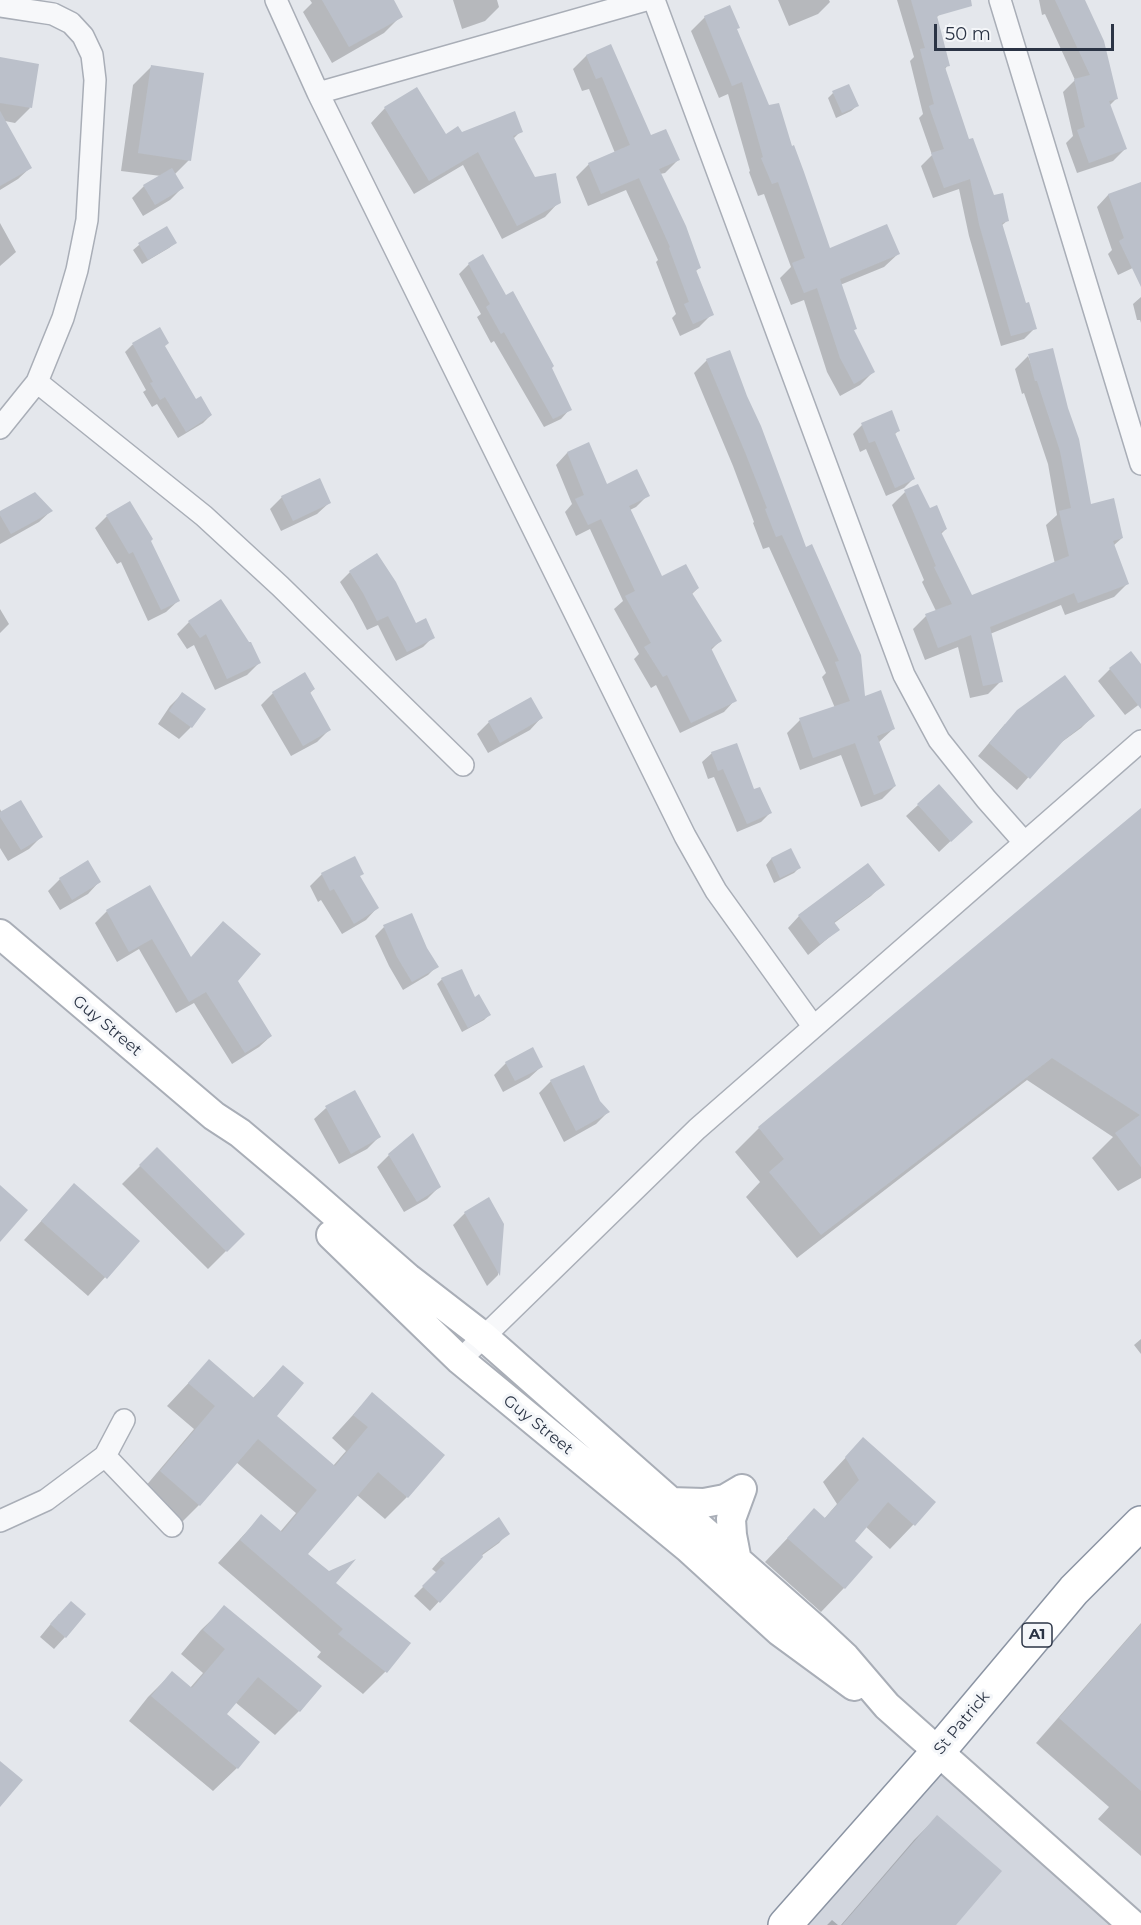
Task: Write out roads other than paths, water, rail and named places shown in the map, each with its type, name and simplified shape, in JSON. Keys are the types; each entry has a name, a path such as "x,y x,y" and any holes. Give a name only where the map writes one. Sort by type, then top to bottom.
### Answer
{"highway":[{"name":"St Patrick","path":"784,1925 938,1753 1074,1590 1141,1522"}],"street":[{"path":"276,0 318,93 685,836 716,891 813,1026"},
{"path":"318,93 646,0"},
{"path":"654,0 904,675 939,740 1024,842"},
{"path":"1000,0 1141,464"},
{"path":"0,6 53,14 71,23 83,36 92,55 95,80 87,220 77,270 63,318 37,382 0,428"},
{"path":"37,382 204,516 463,765"},
{"path":"460,1360 697,1129 1141,741"},
{"name":"Guy Street","path":"0,934 214,1116 240,1133 408,1278 483,1336 845,1657 887,1706 1133,1925"},
{"name":"Guy Street","path":"214,1116 232,1144 339,1242 460,1360 688,1548 779,1630 830,1669 887,1706"},
{"path":"0,1521 46,1500 105,1456 124,1420"},
{"path":"105,1456 171,1526"},
{"path":"670,1502 704,1503 725,1499 742,1490 731,1519 737,1562"}]}
